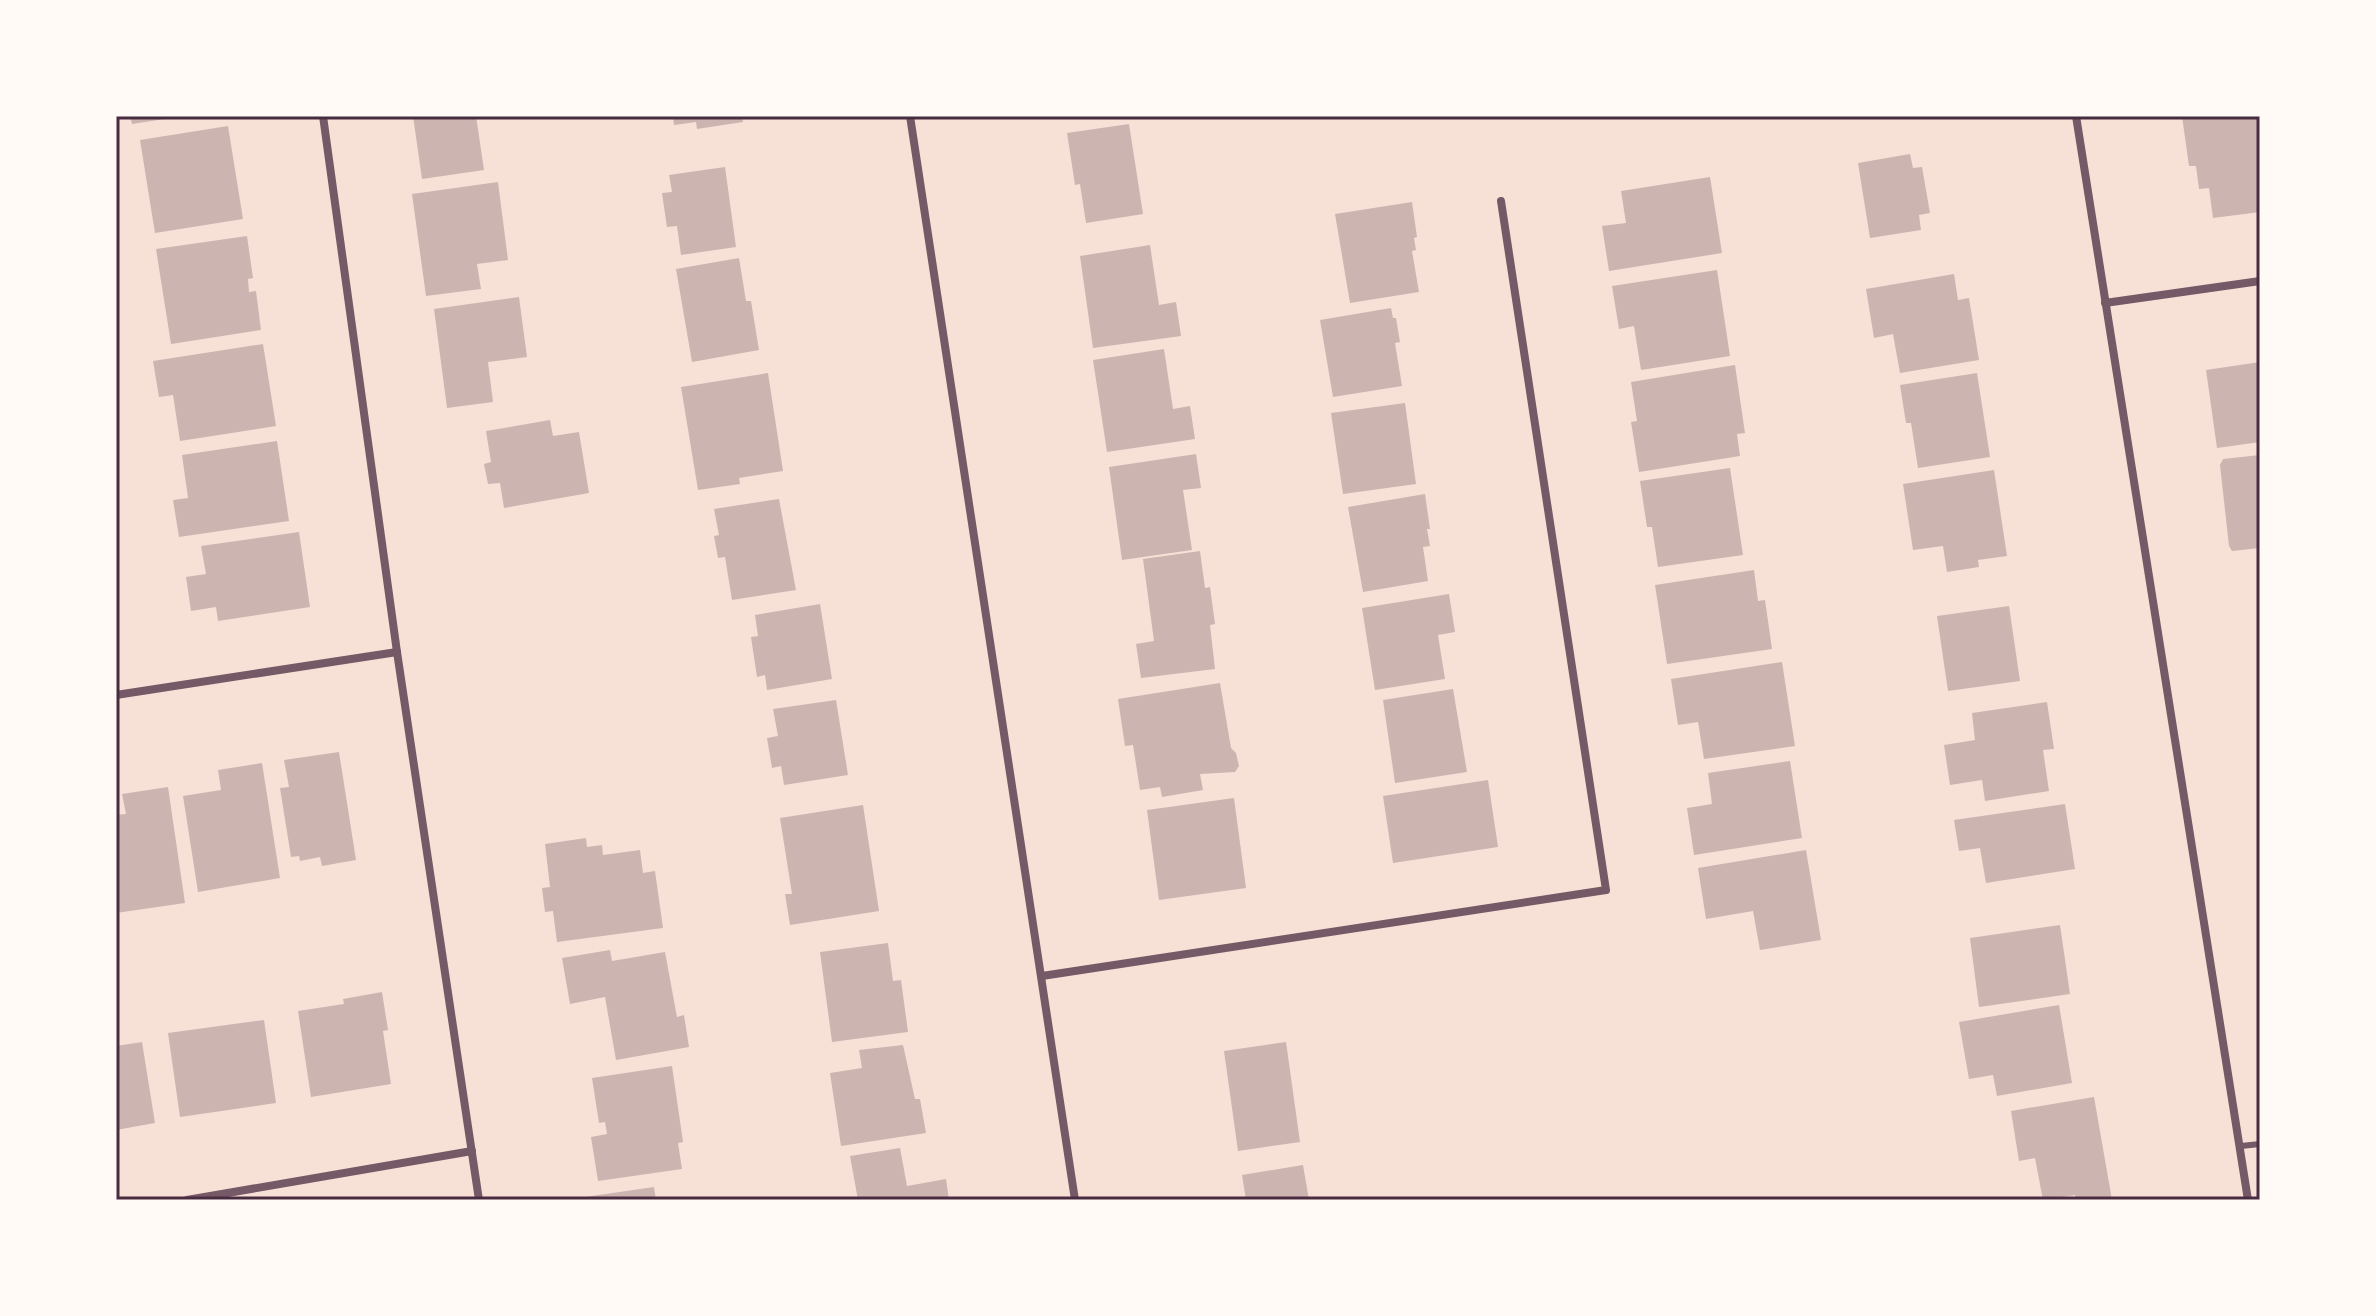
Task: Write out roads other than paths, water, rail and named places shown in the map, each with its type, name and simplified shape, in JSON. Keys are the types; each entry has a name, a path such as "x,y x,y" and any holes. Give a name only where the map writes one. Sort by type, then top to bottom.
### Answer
{"street":[{"path":"323,116 397,652 479,1200"},
{"path":"910,116 1075,1200"},
{"path":"2076,116 2248,1200"},
{"path":"1042,976 1606,890 1501,201"},
{"path":"2105,303 2260,281"},
{"path":"116,695 397,652"},
{"path":"187,1200 472,1151"}],"lane":[{"path":"2241,1146 2260,1144"}]}
